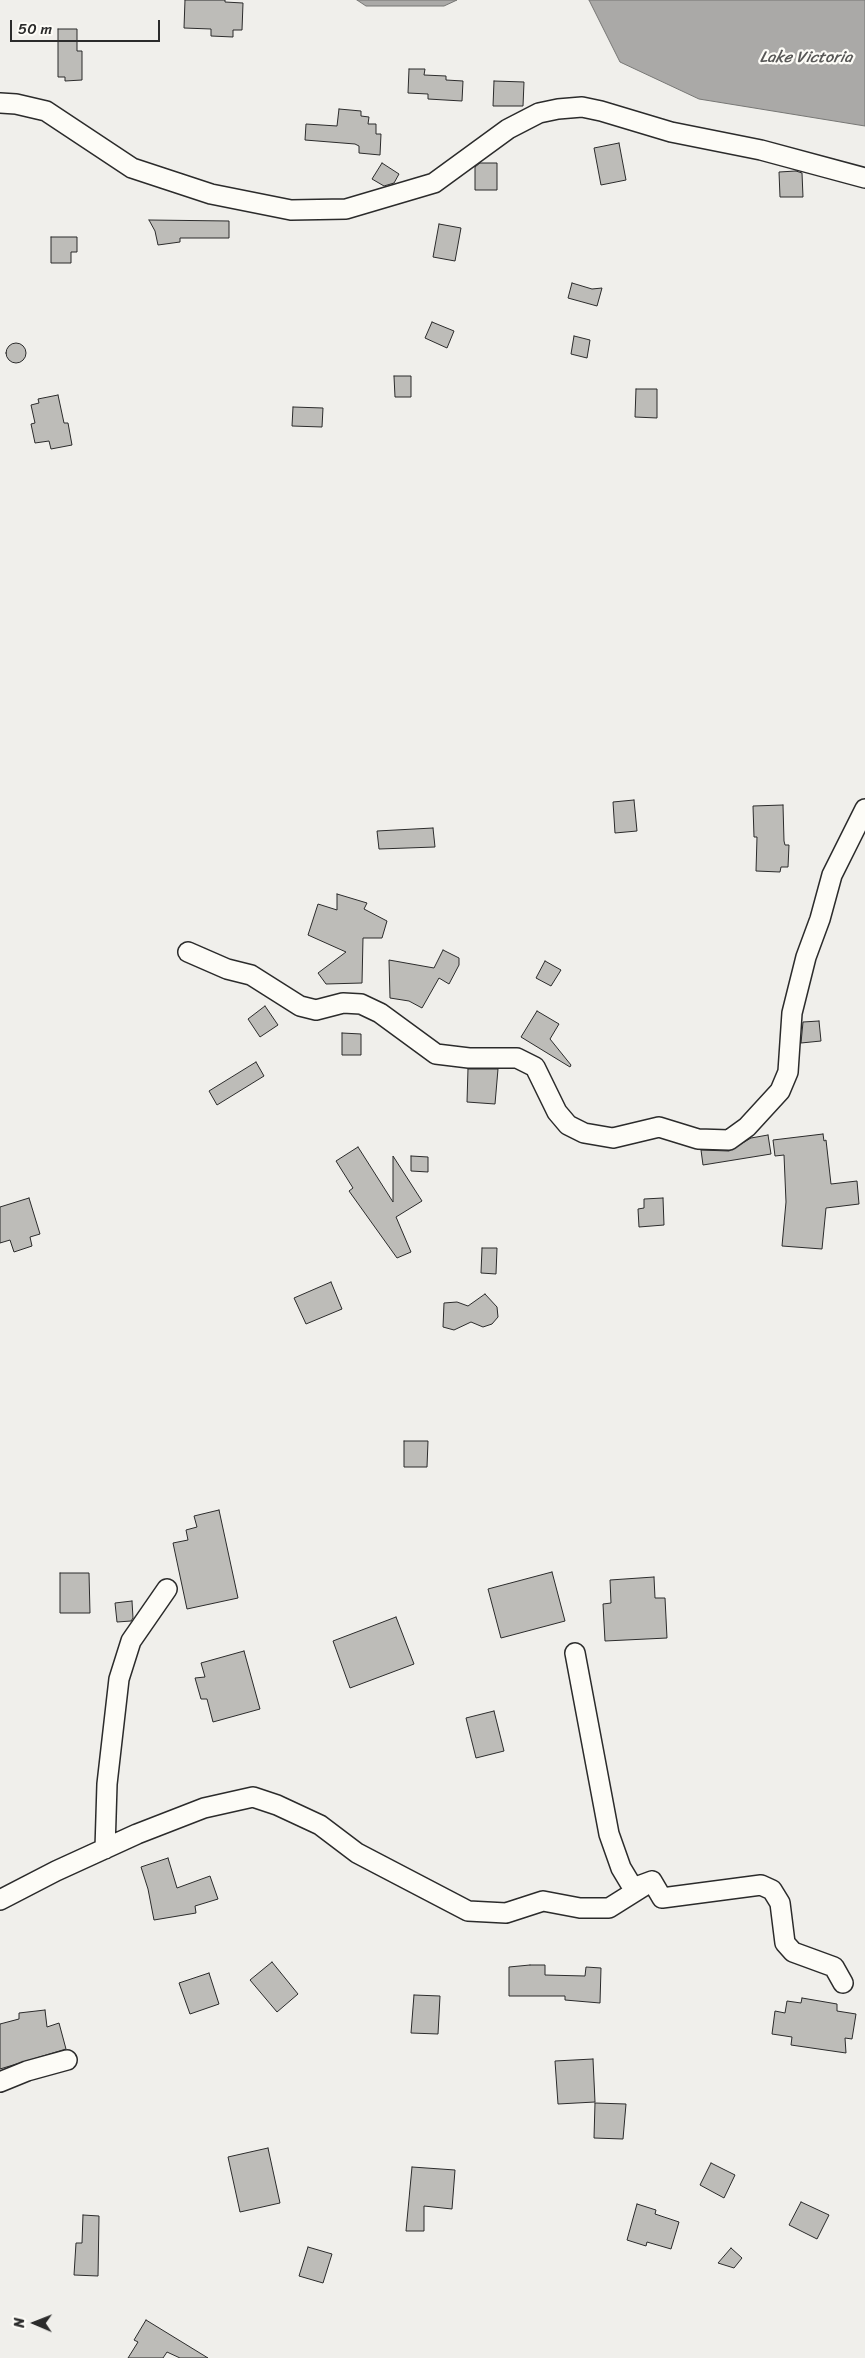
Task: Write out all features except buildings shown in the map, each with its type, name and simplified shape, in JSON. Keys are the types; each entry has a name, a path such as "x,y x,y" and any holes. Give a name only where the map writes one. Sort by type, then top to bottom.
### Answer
{"street":[{"path":"0,103 16,104 46,111 132,168 210,194 292,210 346,209 434,183 508,129 539,113 582,107 671,132 761,150 865,178"},
{"path":"188,952 228,970 251,975 300,1006 316,1010 343,1002 361,1004 380,1013 436,1054 469,1058 518,1058 535,1067 557,1112 568,1125 584,1133 613,1138 659,1127 698,1139 729,1140 748,1127 780,1091 788,1072 792,1013 806,957 820,919 832,874 865,809"},
{"path":"105,1849 108,1784 119,1679 131,1641 167,1589"},
{"path":"575,1653 609,1834 621,1868 633,1888 652,1881"},
{"path":"0,1900 105,1849 204,1808 253,1798 277,1805 320,1825 357,1853 468,1911 506,1913 543,1901 580,1908 609,1908 652,1881"},
{"path":"652,1881 662,1898 761,1885 772,1890 780,1904 785,1943 793,1952 834,1968 843,1983"},
{"path":"0,2082 27,2071 67,2060"}],"water":[{"path":"357,0 457,0 444,6 366,6"},
{"name":"Lake Victoria","path":"589,0 865,0 865,126 699,99 620,62"}]}
